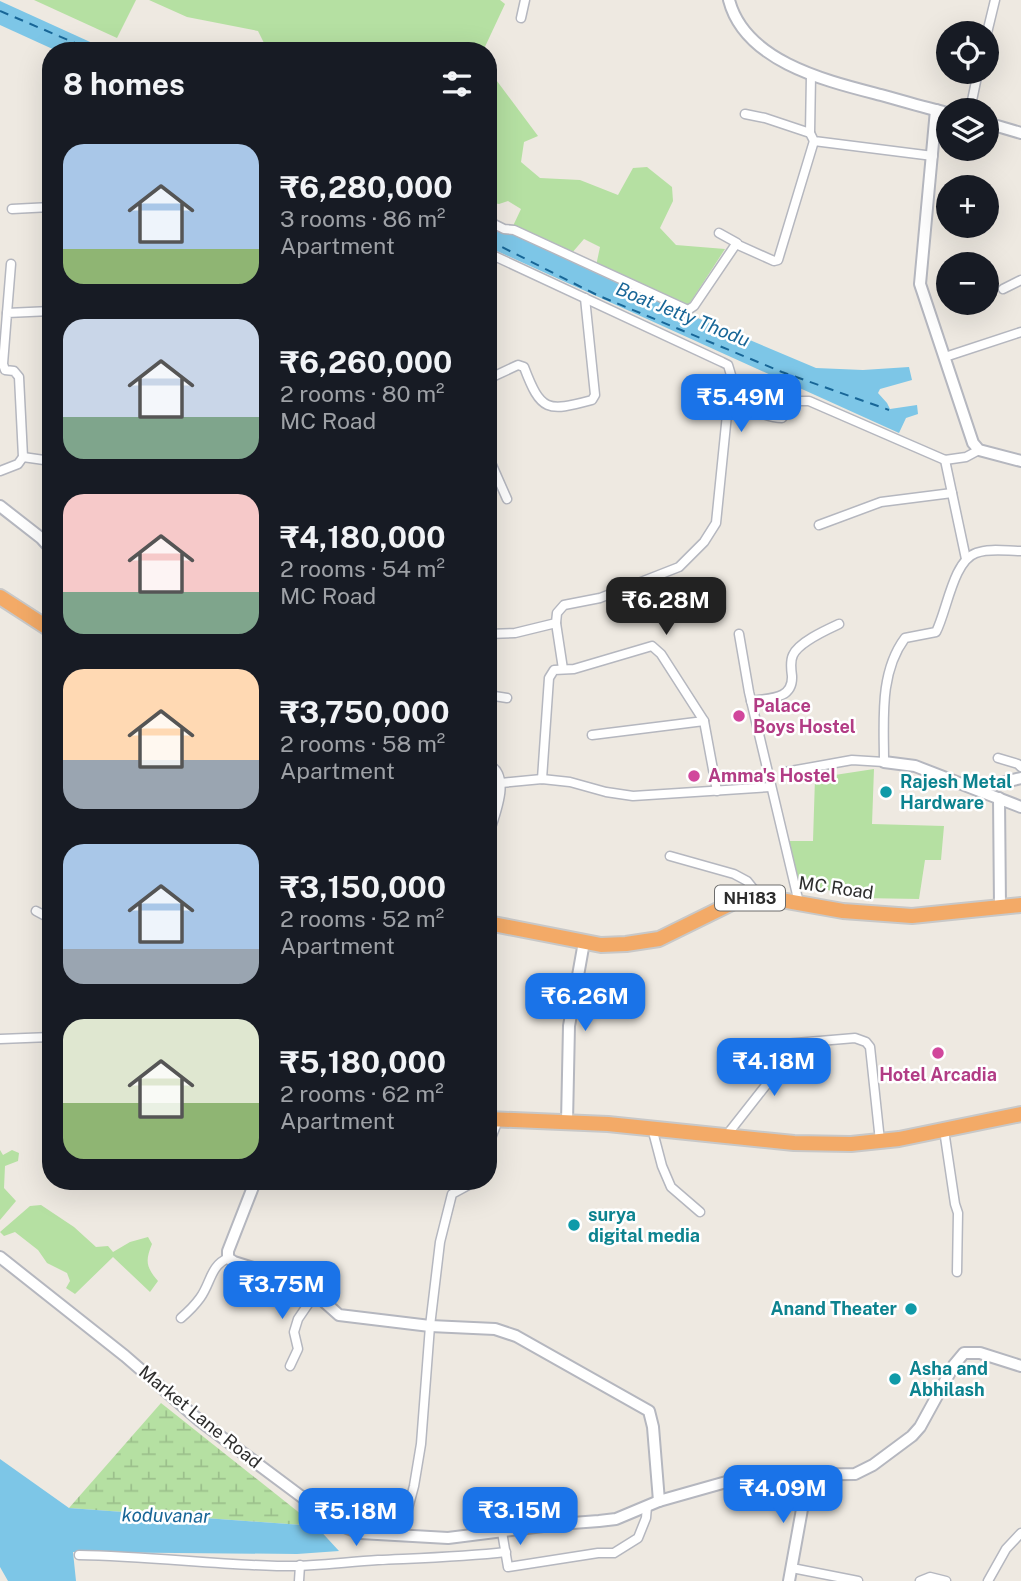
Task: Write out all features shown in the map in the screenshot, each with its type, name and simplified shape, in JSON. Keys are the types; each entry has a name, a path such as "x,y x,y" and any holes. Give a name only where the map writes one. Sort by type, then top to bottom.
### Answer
{"highway":[{"path":"0,597 42,624"},
{"name":"MC Road","path":"497,925 601,945 659,939 734,902 759,896 843,911 912,916 1021,905"},
{"path":"497,1120 567,1122 794,1143 842,1144 880,1141 1021,1114"}],"main road":[{"path":"729,0 737,21 762,47 789,65 811,75 936,110 920,284 973,443 979,450 1021,461"},
{"path":"999,127 1021,133"},
{"path":"0,506 42,539"},
{"path":"884,762 915,766 1021,807"},
{"path":"976,790 1021,778"},
{"path":"999,798 1000,907"},
{"path":"567,1122 569,1026 584,942"},
{"path":"252,1190 228,1251 229,1258 234,1262 304,1284 339,1315 430,1326 495,1329 516,1336 649,1411 653,1427 659,1501"},
{"name":"Market Lane Road","path":"0,1256 125,1356 200,1421 323,1512 360,1533 448,1538 502,1532 616,1518 659,1501 751,1475 855,1474 873,1465 912,1436 920,1427 954,1365 964,1353 980,1353 1021,1366"},
{"path":"789,1581 808,1476"}],"street":[{"path":"521,18 525,0"},
{"path":"990,21 995,0"},
{"path":"719,233 774,261 778,260 812,137 811,75"},
{"path":"745,114 757,115 812,137 933,156"},
{"path":"12,209 42,207"},
{"path":"497,226 514,230 688,310 694,306 737,243"},
{"path":"497,257 728,365 731,375 716,523 704,542 679,567 600,598 564,605 557,612 556,623 563,668"},
{"path":"0,471 18,464 23,457 19,377 14,371 2,370 11,264"},
{"path":"1003,289 1021,280"},
{"path":"497,375 517,365 524,367 541,402 552,408 592,400 596,395 595,379 584,298"},
{"path":"7,313 42,311"},
{"path":"945,357 1021,332"},
{"path":"729,410 751,408 774,418 782,418 794,401 809,401 945,460 966,457 979,450"},
{"path":"23,457 42,460"},
{"path":"945,460 966,559"},
{"path":"497,476 507,499"},
{"path":"819,525 881,502 952,493"},
{"path":"785,772 852,760 884,762 884,698 889,670 898,648 905,638 936,632 943,620 954,582 966,559 978,552 1021,551"},
{"path":"497,634 515,633 556,623"},
{"path":"751,701 787,694 792,684 791,657 795,650 821,632 839,624"},
{"path":"739,634 751,701 799,903"},
{"path":"542,779 549,678 554,670 574,669 652,646 657,648 704,721 717,791"},
{"path":"497,696 507,698"},
{"path":"592,735 704,721"},
{"path":"998,758 1021,767"},
{"path":"497,771 501,783 497,800"},
{"path":"501,783 542,779 570,782 633,796 771,787"},
{"path":"670,856 734,874 747,881 759,896"},
{"path":"36,911 42,914"},
{"path":"0,1039 42,1037"},
{"path":"726,1136 781,1066 784,1044 855,1038 866,1042 870,1047 880,1141"},
{"path":"652,1128 662,1166 671,1187 700,1212"},
{"path":"944,1130 958,1213 957,1272"},
{"path":"401,1535 414,1486 421,1444 440,1242 452,1194 459,1190"},
{"path":"181,1318 202,1296 213,1270 221,1261 229,1258"},
{"path":"290,1366 298,1349 294,1332 298,1319 315,1294"},
{"path":"502,1532 509,1567 598,1553 614,1553 638,1538 646,1518 647,1506"},
{"path":"988,1581 1006,1549 1021,1534"},
{"path":"79,1555 300,1566 455,1558 506,1552"},
{"path":"299,1581 300,1566"},
{"path":"792,1568 858,1581"},
{"path":"920,1581 930,1577 946,1581"}],"green space":[{"path":"34,0 136,0 117,38"},
{"path":"149,0 500,0 505,4 487,42 264,42 258,31 187,17"},
{"path":"497,81 538,136 524,142 521,162 540,178 580,180 618,195 633,168 647,167 672,187 673,201 660,228 676,245 725,249 688,306 596,266 600,247 584,239 571,254 513,226 521,209 508,201 499,204"},
{"path":"874,769 872,824 944,826 941,860 925,860 919,899 861,898 798,883 789,841 813,841 815,778"},
{"path":"0,1150 3,1155 12,1150 19,1153 18,1161 5,1166 4,1188 16,1201 0,1220"},
{"path":"41,1205 74,1227 96,1247 108,1246 113,1252 130,1242 148,1237 152,1244 148,1264 158,1281 150,1292 113,1257 75,1294 66,1288 70,1281 67,1273 47,1263 38,1250 15,1232 4,1236 0,1232 30,1206"},
{"path":"161,1403 316,1526 69,1508"}],"water":[{"path":"0,1 90,42 42,42 42,44 0,25"},
{"name":"Boat Jetty Thodu","path":"497,227 643,295 816,368 863,370 909,367 912,380 880,389 878,393 890,409 917,405 918,414 906,418 899,433 497,251"},
{"path":"0,1459 69,1508 316,1526 339,1551 297,1554 73,1552 76,1581 8,1581 0,1567"}],"ferry route":[{"path":"0,11 73,42"},
{"path":"497,245 597,295 782,372 889,410"}],"place":[{"name":"Palace Boys Hostel","path":"739,716"},
{"name":"Amma's Hostel","path":"694,776"},
{"name":"Rajesh Metal Hardware","path":"886,792"},
{"name":"Hotel Arcadia","path":"938,1053"},
{"name":"surya digital media","path":"574,1225"},
{"name":"Anand Theater","path":"911,1309"},
{"name":"Asha and Abhilash","path":"895,1379"}],"water label":[{"name":"koduvanar","path":"166,1515"}]}
